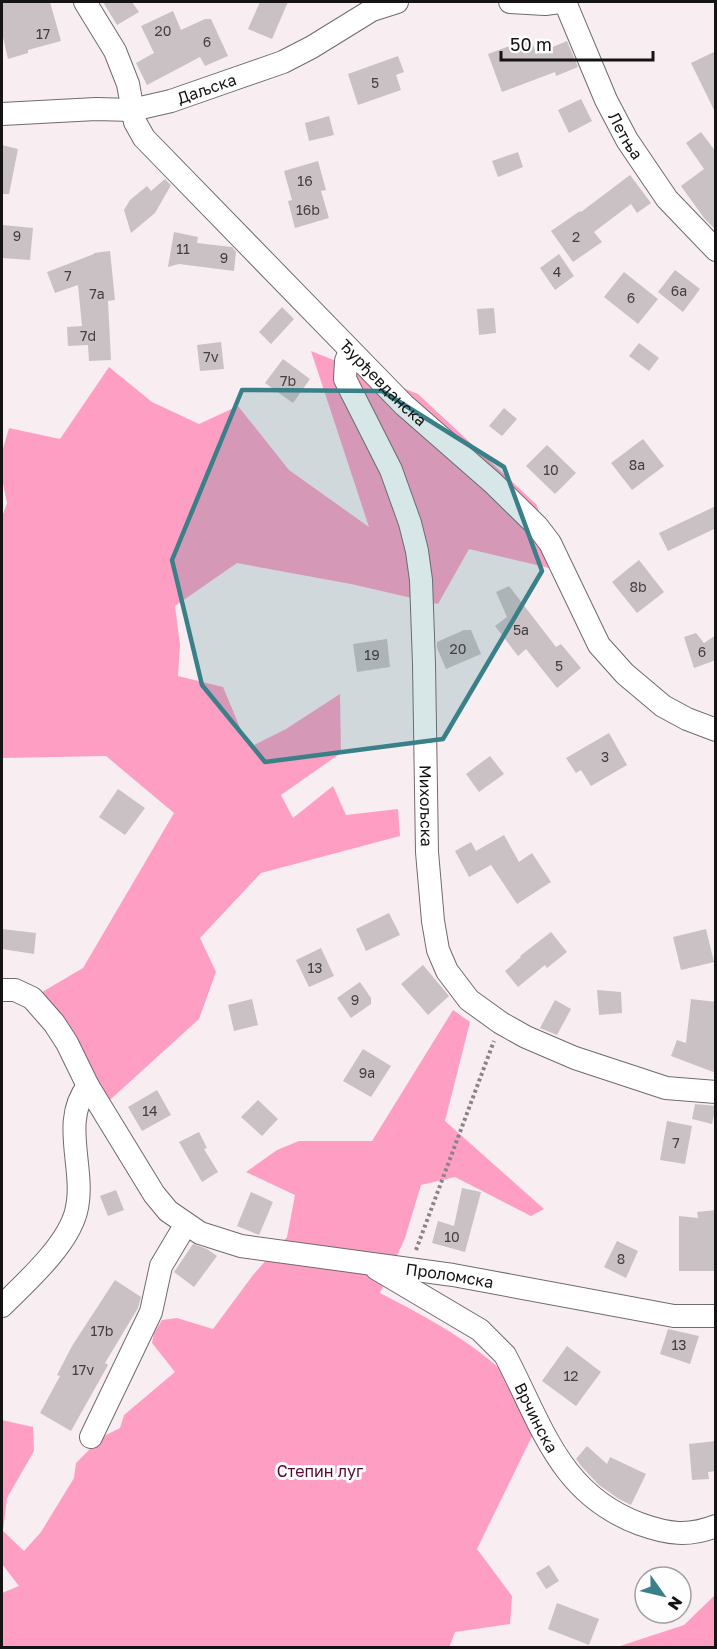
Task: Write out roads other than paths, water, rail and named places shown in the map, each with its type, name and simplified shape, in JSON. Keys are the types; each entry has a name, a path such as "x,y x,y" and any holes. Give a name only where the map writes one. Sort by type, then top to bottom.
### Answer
{"street":[{"name":"Ђурђевданска","path":"85,2 115,51 128,84 135,122 144,138 404,405 508,496 537,526 550,543 599,645 618,666 663,705 687,719 716,730"},
{"name":"Даљска","path":"2,114 132,110 200,91 283,62 372,10 397,2"},
{"path":"510,2 544,4 560,2"},
{"name":"Летња","path":"565,2 606,100 627,140 667,199 716,250"},
{"name":"Михољска","path":"350,350 346,362 345,379 390,470 410,523 417,550 421,580 424,664 427,852 433,921 438,950 447,971 469,1000 501,1023 526,1037 575,1058 634,1078 677,1090 716,1092"},
{"name":"Проломска","path":"2,990 15,990 32,998 67,1043 88,1086 154,1194 168,1211 186,1224 217,1240 241,1246 372,1266 409,1269 674,1316 716,1316"},
{"path":"2,1306 59,1244 76,1212 79,1183 74,1128 75,1114 77,1105 88,1086"},
{"path":"91,1437 151,1312 161,1266 186,1224"},
{"name":"Врчинска","path":"372,1266 480,1330 496,1344 505,1355 561,1464 575,1482 602,1506 651,1528 675,1533 690,1534 716,1526"}],"park label":[{"name":"Степин луг","path":"320,1471"}]}
